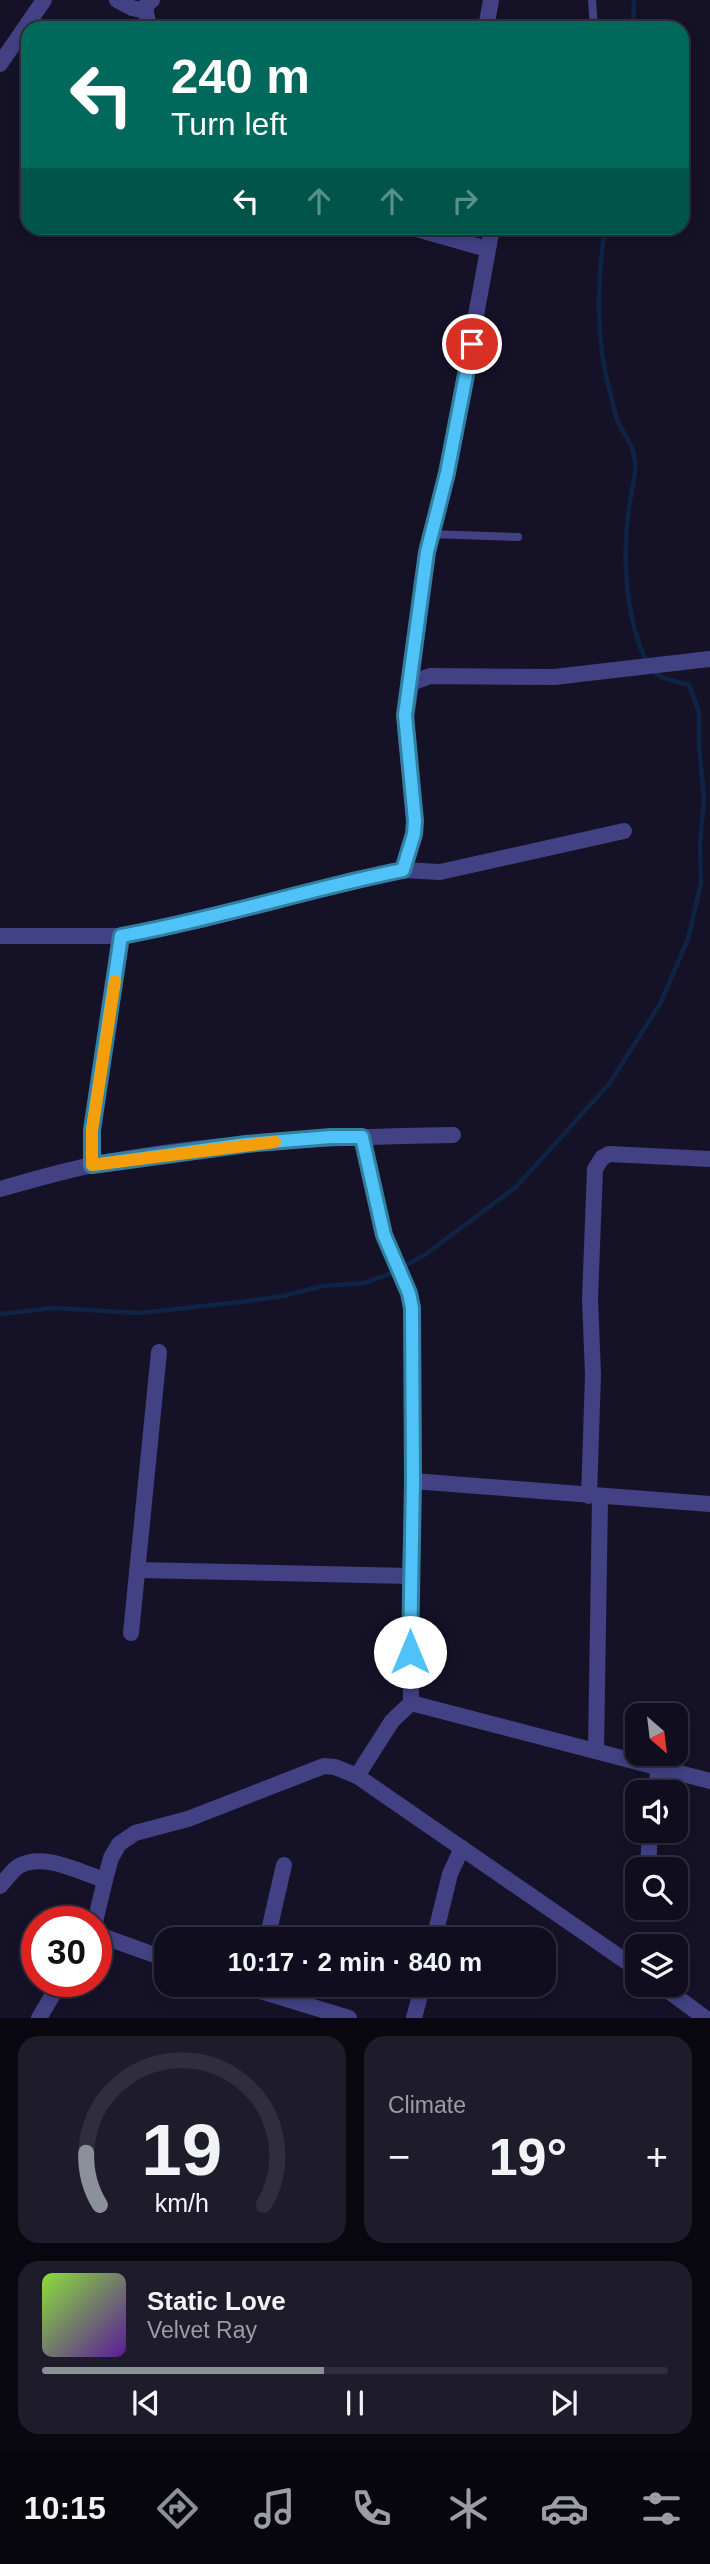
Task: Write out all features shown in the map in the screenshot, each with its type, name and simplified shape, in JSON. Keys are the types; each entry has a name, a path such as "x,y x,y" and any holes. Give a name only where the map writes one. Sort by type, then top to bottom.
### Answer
{"street":[{"path":"30,21 44,0"},
{"path":"117,0 141,10 148,4"},
{"path":"487,21 491,0"},
{"path":"0,64 21,33"},
{"path":"437,235 487,249"},
{"path":"403,870 414,834 415,821 405,726 430,534 447,473 490,235"},
{"path":"411,684 430,676 554,677 710,659"},
{"path":"0,936 121,936 201,920 356,879 403,870 440,872 624,831"},
{"path":"92,1165 92,1130 121,936"},
{"path":"0,1189 92,1165 246,1144 331,1137 453,1135"},
{"path":"596,1751 595,1496 590,1299 595,1169 602,1157 608,1154 710,1159"},
{"path":"131,1633 159,1352"},
{"path":"357,1776 392,1721 411,1703 410,1576 413,1481 710,1504"},
{"path":"137,1570 410,1576"},
{"path":"411,1703 710,1781"},
{"path":"99,1906 111,1858 119,1844 135,1833 187,1819 324,1766 335,1767 357,1776 625,1961"},
{"path":"657,1780 659,1767"},
{"path":"437,1927 450,1874 462,1848"},
{"path":"0,1886 18,1867 31,1862 53,1864 105,1880"},
{"path":"270,1927 284,1866"},
{"path":"112,1940 154,1955"},
{"path":"40,2018 52,1997"},
{"path":"283,1997 347,2018"},
{"path":"414,2018 420,1997"},
{"path":"677,1997 705,2018"}],"lane":[{"path":"592,0 594,21"},
{"path":"430,534 518,537"},
{"path":"362,1137 384,1235 412,1308 413,1481"}],"waterway":[{"path":"633,21 634,0"},
{"path":"604,235 599,291 602,354 618,422 634,455 635,475 627,526 627,588 634,628 648,664"},
{"path":"0,1314 53,1308 140,1313 241,1302 283,1296 323,1286 364,1283 390,1274 426,1254 517,1186 609,1084 660,1004 688,939 701,883 700,842 704,799 699,712 689,685 666,679 653,671"}],"slow traffic":[{"path":"115,981 92,1130 92,1165 275,1142"}],"route":[{"path":"410,1652 412,1308 409,1293 384,1235 362,1137 246,1144 92,1165 92,1130 121,936 170,928 356,879 403,870 414,834 415,821 405,715 430,534 447,473 472,344"}]}
